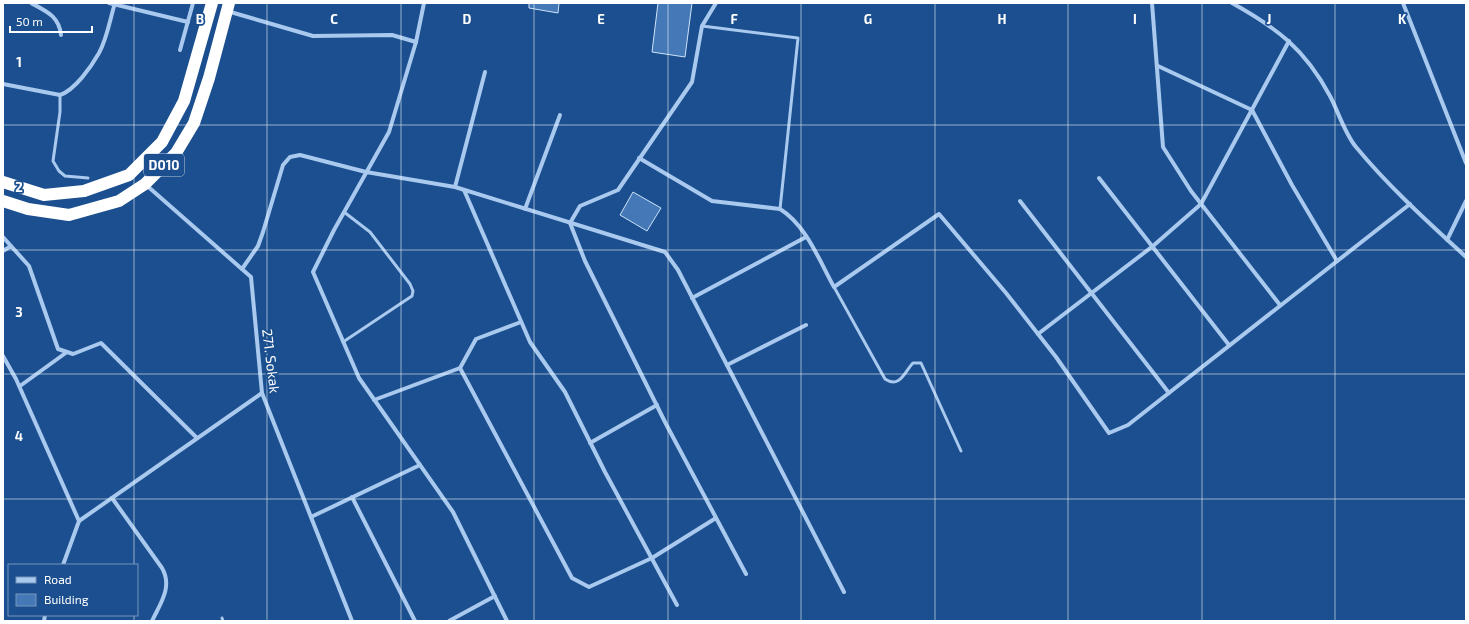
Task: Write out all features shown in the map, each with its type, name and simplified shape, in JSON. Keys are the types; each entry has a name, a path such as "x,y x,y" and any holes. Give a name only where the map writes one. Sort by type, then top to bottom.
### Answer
{"highway":[{"name":"D010","path":"3,182 44,194 84,191 129,175 162,142 184,101 212,3"},
{"name":"D010","path":"3,200 28,209 69,215 119,201 145,184 176,153 194,123 209,78 228,7"}],"street":[{"path":"31,3 52,15 58,23 61,35"},
{"path":"109,3 188,22"},
{"path":"180,50 193,3"},
{"path":"424,3 416,42 389,132 344,212 313,272 359,378 453,512 507,621"},
{"path":"570,223 580,206 618,190 692,82 702,26 716,3"},
{"path":"1152,3 1158,66 1163,148 1201,204 1280,305"},
{"path":"1232,3 1265,21 1303,53 1330,95 1355,146 1410,204 1466,257"},
{"path":"1241,8 1245,3"},
{"path":"1403,3 1466,163"},
{"path":"3,84 60,95 67,93 75,86 100,52 115,4"},
{"path":"228,7 313,36 392,35 416,42"},
{"path":"1038,334 1153,246 1201,204 1289,41"},
{"path":"1158,66 1252,110 1292,185 1337,261"},
{"path":"455,187 485,72"},
{"path":"525,209 560,115"},
{"path":"242,270 258,246 286,161 300,155 366,172 455,187 665,252 678,270 844,592"},
{"path":"639,158 712,201 780,209 794,220 806,237 834,287 939,214 1006,293 1038,334 1109,433 1128,425 1410,204"},
{"path":"1099,178 1230,345"},
{"name":"271. Sokak","path":"145,184 250,277 262,393 352,621"},
{"path":"464,190 530,342 565,392 590,443 677,605"},
{"path":"1020,201 1169,393"},
{"path":"1447,240 1466,202"},
{"path":"570,223 585,261 657,405 746,574"},
{"path":"3,237 29,266 58,349 73,354 101,343 197,438"},
{"path":"692,298 806,237"},
{"path":"3,251 11,246"},
{"path":"374,400 460,368 476,339 521,322"},
{"path":"727,366 806,325"},
{"path":"20,386 67,352"},
{"path":"3,356 20,386 79,521"},
{"path":"460,368 572,578 588,587 652,558 716,518"},
{"path":"63,564 79,521 262,393"},
{"path":"590,443 657,405"},
{"path":"311,517 420,465"},
{"path":"112,498 162,568 166,577 165,594 152,621"},
{"path":"352,498 416,621"},
{"path":"449,621 495,596"}],"lane":[{"path":"702,26 798,38 780,209"},
{"path":"60,95 60,112 53,161 59,171 65,176 88,178"},
{"path":"343,342 412,296 413,291 410,284 370,232 344,212"},
{"path":"834,287 885,379 890,382 897,381 903,377 913,363 921,364 962,451"}],"building":[{"path":"529,3 559,3 558,13 529,8"},
{"path":"658,3 692,3 685,57 652,52"},
{"path":"633,192 661,208 647,231 620,215"}]}
